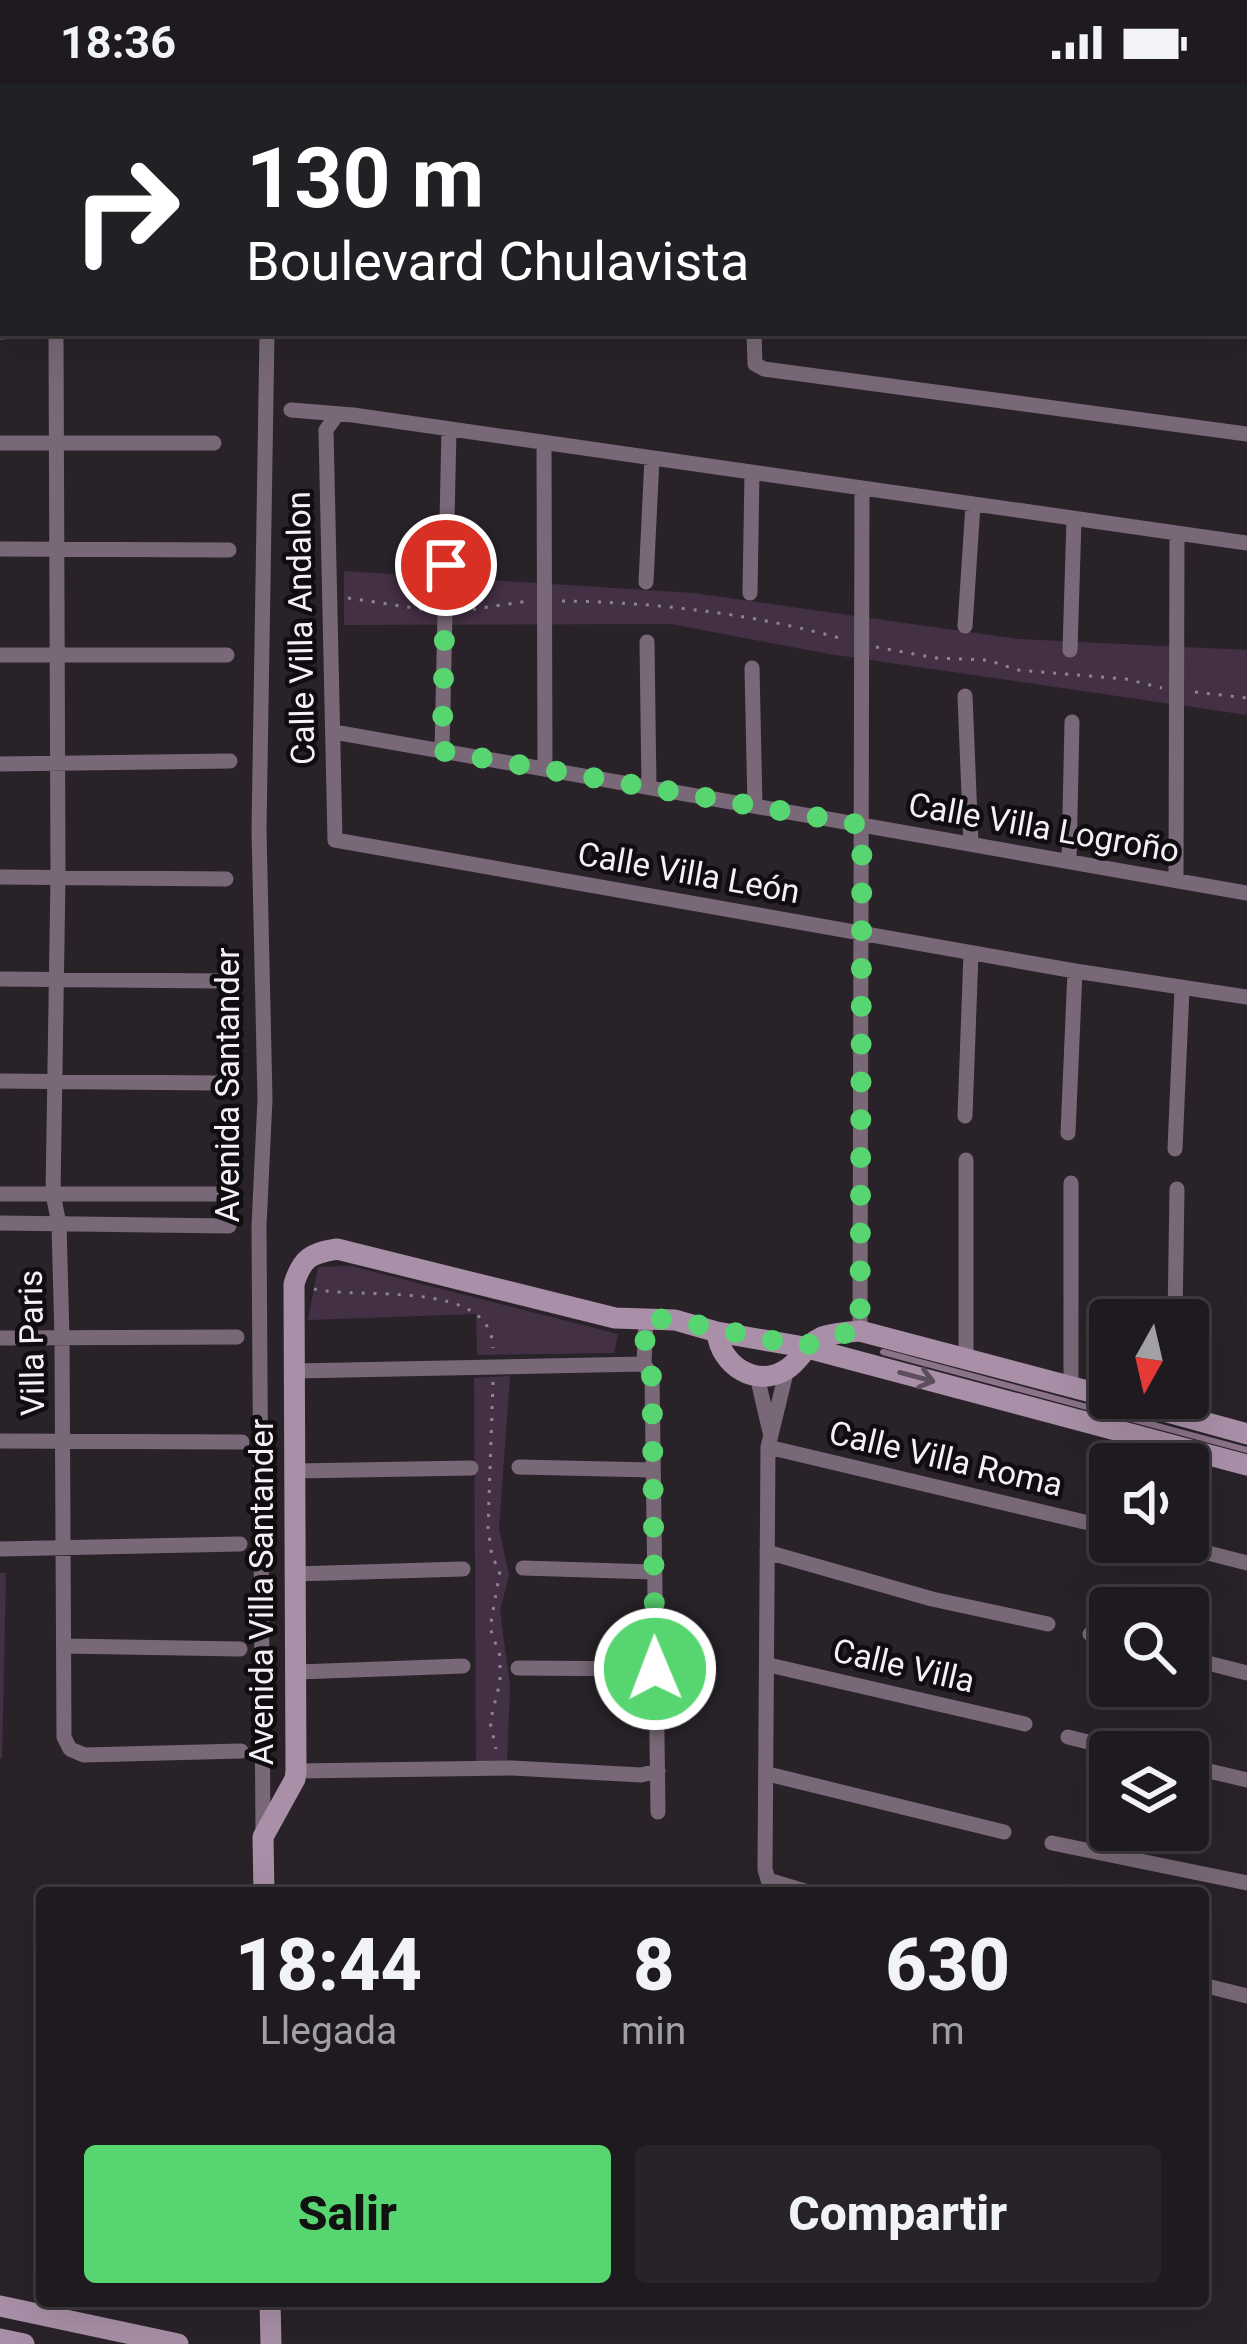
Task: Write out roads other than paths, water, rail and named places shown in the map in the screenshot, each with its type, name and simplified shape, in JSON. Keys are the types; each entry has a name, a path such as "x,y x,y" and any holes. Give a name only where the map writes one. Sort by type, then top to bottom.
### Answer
{"street":[{"name":"Villa Paris","path":"56,336 58,878 53,1194 59,1223 62,1338 64,1737 70,1749 84,1755 241,1750"},
{"name":"Avenida Santander","path":"263,1837 260,1226 265,1100 260,830 267,336"},
{"path":"754,336 755,364 1247,434"},
{"path":"291,410 1247,543"},
{"name":"Calle Villa Andalon","path":"335,841 326,430 336,416"},
{"path":"442,751 449,429"},
{"path":"544,442 544,769"},
{"path":"0,443 214,443"},
{"path":"646,582 652,458"},
{"path":"750,593 752,473"},
{"path":"860,1331 862,489"},
{"path":"964,626 973,505"},
{"path":"1070,650 1074,520"},
{"path":"1176,880 1177,535"},
{"path":"0,549 229,550"},
{"path":"647,642 649,788"},
{"path":"0,655 227,655"},
{"path":"752,668 755,806"},
{"path":"964,696 971,844"},
{"path":"1070,861 1072,722"},
{"name":"Calle Villa Logroño","path":"334,732 1247,893"},
{"path":"0,764 230,761"},
{"name":"Calle Villa León","path":"335,841 1247,998"},
{"path":"0,878 226,879"},
{"path":"964,1116 971,953"},
{"path":"1068,1133 1075,971"},
{"path":"0,979 220,981"},
{"path":"1175,1148 1182,989"},
{"path":"0,1082 215,1083"},
{"path":"966,1160 966,1359"},
{"path":"1071,1183 1071,1387"},
{"path":"1175,1299 1177,1189"},
{"path":"0,1194 230,1194"},
{"path":"0,1223 230,1226"},
{"name":"Avenida Villa Santander","path":"264,1887 263,1837 296,1771 294,1284 300,1265 312,1253 337,1249 615,1318 646,1318"},
{"path":"658,1813 652,1377 644,1364 646,1318 804,1347 1247,1465"},
{"path":"792,1887 768,1880 770,1440 787,1369 804,1347 823,1337 860,1331 1089,1391"},
{"path":"717,1332 726,1358 739,1370 757,1376 787,1369"},
{"path":"0,1338 237,1337"},
{"path":"295,1371 644,1364"},
{"path":"757,1376 770,1440"},
{"path":"1208,1419 1247,1434"},
{"name":"Calle Villa Roma","path":"770,1440 1089,1523"},
{"path":"0,1441 242,1442"},
{"path":"519,1467 652,1470"},
{"path":"295,1471 471,1468"},
{"path":"0,1549 240,1544"},
{"path":"767,1552 932,1599 1048,1624"},
{"path":"1209,1553 1247,1563"},
{"path":"523,1568 653,1572"},
{"path":"294,1574 463,1569"},
{"path":"64,1646 240,1649"},
{"path":"1209,1663 1247,1673"},
{"name":"Calle Villa","path":"769,1665 1025,1724"},
{"path":"298,1672 463,1666"},
{"path":"518,1668 655,1669"},
{"path":"1068,1738 1089,1743"},
{"path":"296,1771 512,1768 641,1775 658,1771"},
{"path":"1209,1771 1247,1780"},
{"path":"768,1774 1004,1832"},
{"path":"1052,1843 1247,1883"},
{"path":"1209,1986 1247,1996"},
{"path":"0,2306 178,2344"},
{"path":"271,2307 271,2344"},
{"path":"0,2338 24,2344"}],"waterway":[{"path":"883,1352 1247,1450"}]}
